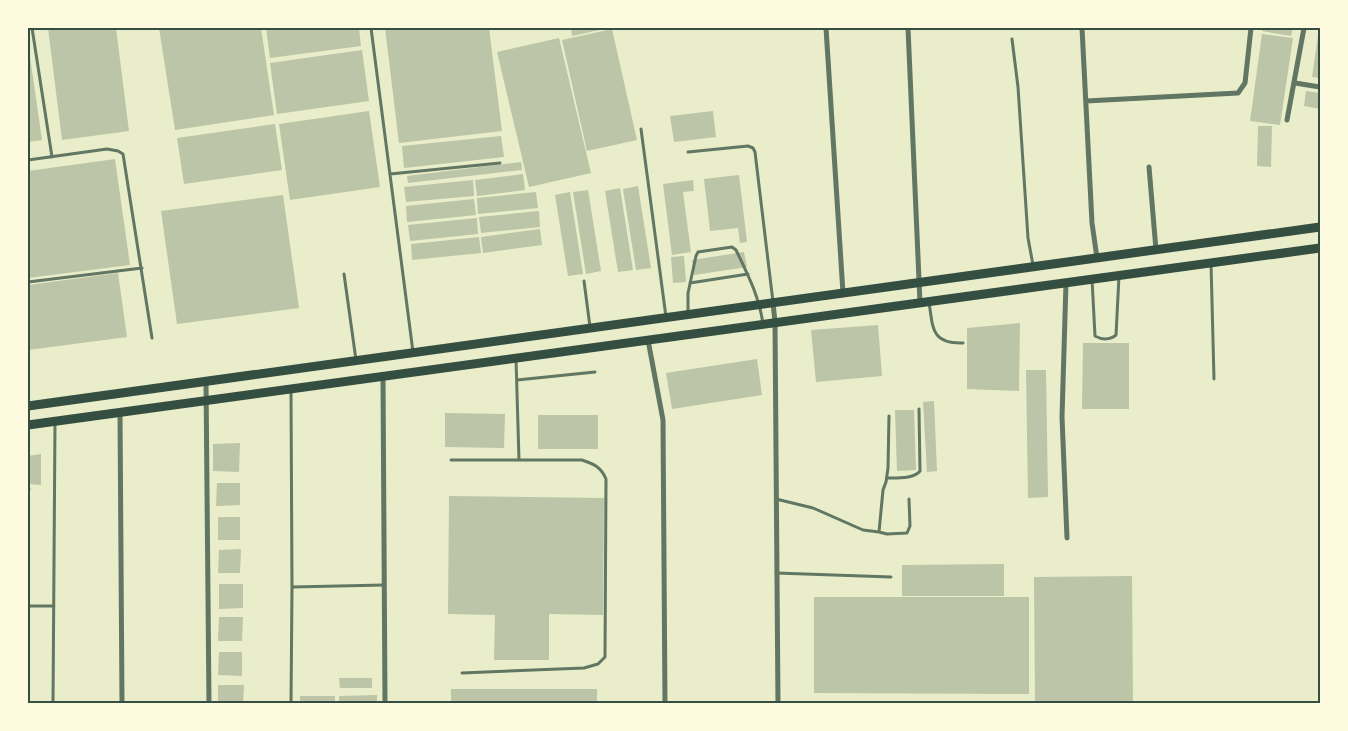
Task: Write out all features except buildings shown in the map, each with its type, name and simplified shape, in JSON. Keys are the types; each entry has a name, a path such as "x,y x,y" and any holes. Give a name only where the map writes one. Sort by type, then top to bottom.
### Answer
{"main road":[{"path":"28,406 1320,227"},
{"path":"28,425 1320,248"}],"street":[{"path":"826,28 844,293"},
{"path":"908,28 919,282 925,302"},
{"path":"1082,28 1092,223 1097,258"},
{"path":"1086,101 1238,93 1245,83 1251,28"},
{"path":"1287,120 1304,28"},
{"path":"1295,83 1320,87"},
{"path":"1149,167 1156,250"},
{"path":"1066,282 1062,417 1067,538"},
{"path":"773,303 775,322 778,704"},
{"path":"648,340 663,420 664,704"},
{"path":"383,376 385,704"},
{"path":"206,381 209,704"},
{"path":"120,412 122,704"}],"lane":[{"path":"32,28 52,157"},
{"path":"371,28 413,352"},
{"path":"1012,39 1028,238 1033,267"},
{"path":"641,129 666,317"},
{"path":"688,152 748,146 753,148 773,303"},
{"path":"28,160 107,149 124,154 152,338"},
{"path":"390,174 500,163"},
{"path":"688,314 690,283 696,256 701,251 732,248 736,250 748,274 760,304 763,324"},
{"path":"1211,263 1214,379"},
{"path":"28,282 142,268"},
{"path":"344,274 356,360"},
{"path":"690,283 748,274"},
{"path":"1092,279 1095,336 1099,338 1112,338 1116,335 1119,275"},
{"path":"584,281 590,328"},
{"path":"925,302 936,336 944,341 963,343"},
{"path":"516,358 519,460"},
{"path":"517,380 595,372"},
{"path":"290,389 291,704"},
{"path":"887,478 914,476 920,471 919,409"},
{"path":"879,532 883,490 887,478 889,416"},
{"path":"53,704 55,422"},
{"path":"451,460 582,460 594,464 602,471 606,479 605,657 598,664 584,668 462,673"},
{"path":"775,499 813,508 863,530 887,534 907,533 910,526 909,500"},
{"path":"776,573 890,578"},
{"path":"292,587 385,585"},
{"path":"28,606 54,606"}]}
